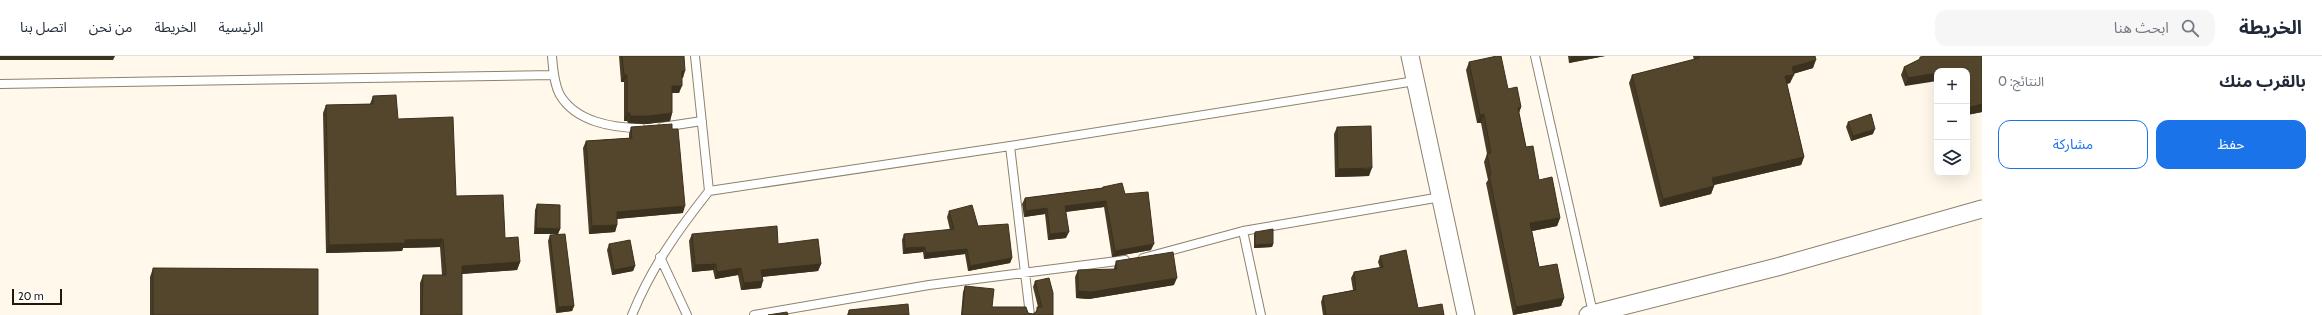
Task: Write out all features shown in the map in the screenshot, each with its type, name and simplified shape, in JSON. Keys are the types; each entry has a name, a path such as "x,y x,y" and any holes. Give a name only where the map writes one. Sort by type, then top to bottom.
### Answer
{"street":[{"path":"1410,56 1466,315"},
{"path":"1590,314 1613,312 1982,209"}],"lane":[{"path":"552,56 554,75 560,95 572,109 588,119 629,128 652,128 702,121"},
{"path":"695,56 710,191"},
{"path":"1535,56 1590,314"},
{"path":"0,84 554,75"},
{"path":"632,315 660,257 683,223 710,191 1010,146 1415,82"},
{"path":"1010,146 1030,315"},
{"path":"754,315 929,285 1139,259 1243,231 1441,197"},
{"path":"1243,231 1261,315"},
{"path":"660,257 687,315"}],"building":[{"path":"622,56 684,56 685,71 682,71 682,86 672,86 672,113 649,116 630,116 630,113 627,113 627,75 624,75"},
{"path":"1501,56 1508,89 1517,87 1521,107 1518,108 1526,147 1533,146 1539,180 1552,177 1560,218 1530,223 1539,267 1557,264 1564,298 1516,307 1489,175 1491,175 1487,154 1491,153 1484,114 1480,115 1469,62"},
{"path":"1698,56 1815,56 1816,60 1792,67 1794,75 1785,76 1804,157 1712,178 1714,186 1663,199 1632,75 1699,58"},
{"path":"1982,56 1982,104 1970,107 1970,68 1934,68 1934,74 1908,78 1904,67 1920,59 1920,57"},
{"path":"396,95 398,119 453,117 456,196 503,195 505,238 518,237 520,262 462,266 462,315 422,315 423,275 446,275 443,239 405,240 405,243 329,245 326,105 373,104 373,96"},
{"path":"1871,114 1875,129 1853,136 1848,122"},
{"path":"672,124 672,129 678,129 685,206 617,212 617,225 592,226 586,141 632,138 631,127"},
{"path":"1371,126 1372,168 1338,169 1337,127"},
{"path":"1122,183 1125,194 1148,192 1154,244 1115,251 1106,201 1065,206 1069,232 1050,234 1047,208 1026,211 1025,198 1103,188"},
{"path":"537,204 560,205 560,229 536,228"},
{"path":"972,205 978,226 1008,224 1012,258 970,266 967,249 926,253 925,247 905,248 904,234 954,229 949,211"},
{"path":"777,226 778,244 818,239 821,264 761,270 763,281 744,283 741,268 717,272 716,264 695,265 692,234"},
{"path":"1273,229 1273,244 1255,245 1255,232"},
{"path":"565,234 574,306 558,307 550,235"},
{"path":"630,240 635,266 614,270 609,244"},
{"path":"1406,250 1418,308 1442,304 1444,315 1326,315 1323,296 1356,290 1354,272 1383,267 1380,256"},
{"path":"1173,252 1177,278 1091,292 1078,291 1078,270 1117,269 1116,261"},
{"path":"153,268 318,269 318,315 153,315"},
{"path":"1049,278 1053,293 1053,315 962,315 965,286 994,289 992,307 1026,307 1028,313 1033,314 1037,311 1037,307 1042,307 1035,281"},
{"path":"908,304 909,315 849,315 849,310"},
{"path":"787,312 788,315 768,315"}]}
